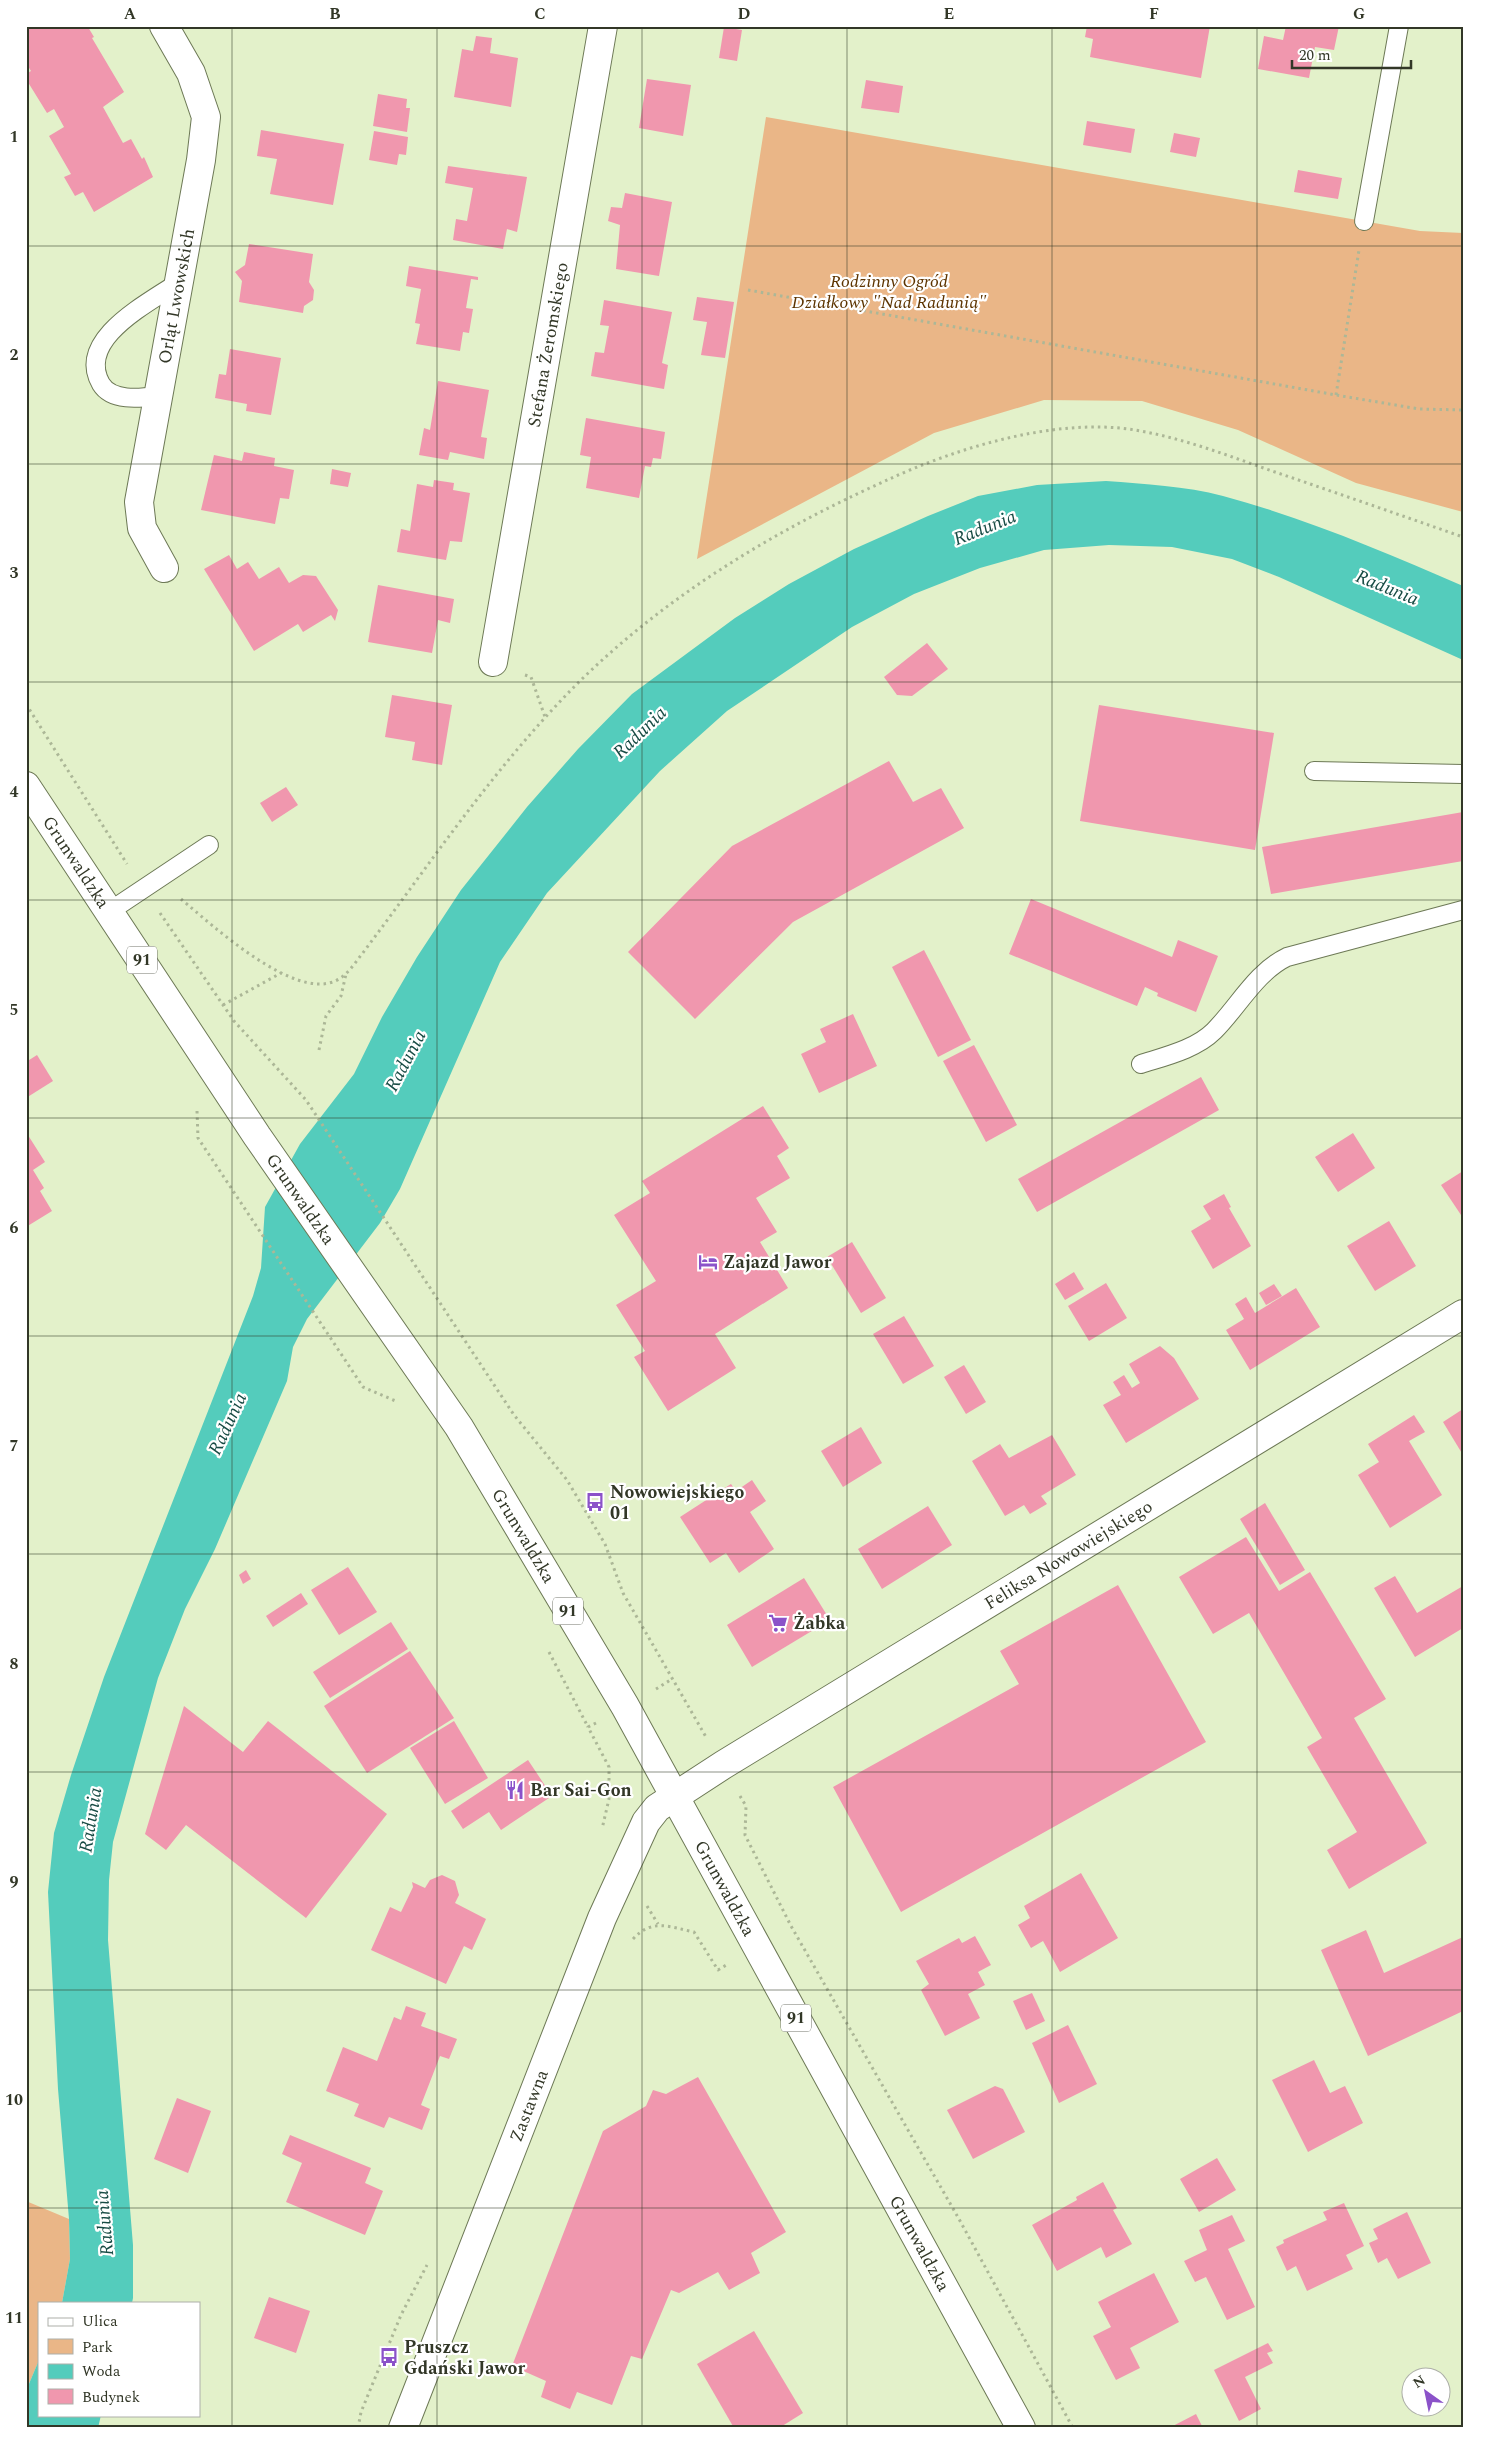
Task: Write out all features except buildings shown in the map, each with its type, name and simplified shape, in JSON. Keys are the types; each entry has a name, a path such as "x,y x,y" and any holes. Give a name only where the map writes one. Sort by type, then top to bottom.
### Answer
{"main road":[{"name":"Orląt Lwowskich","path":"164,26 191,73 206,117 201,160 180,282 139,502 142,528 164,568"},
{"name":"Stefana Żeromskiego","path":"493,662 602,26"},
{"name":"Grunwaldzka","path":"26,786 257,1136 459,1427 625,1706 1021,2428"},
{"name":"Feliksa Nowowiejskiego","path":"674,1796 1463,1314"},
{"name":"Zastawna","path":"403,2428 624,1868 646,1822 657,1808 674,1796"}],"lane":[{"path":"1364,221 1399,26"},
{"path":"159,396 122,398 103,388 94,373 95,359 103,341 120,323 180,282"},
{"path":"1314,771 1463,774"},
{"path":"110,911 146,893 209,845"},
{"path":"1142,1064 1200,1042 1214,1032 1268,969 1282,960 1463,910"}],"path":[{"path":"1336,395 1364,221"},
{"path":"748,290 1336,395 1419,408 1463,410"},
{"path":"146,893 171,891 251,955 302,983 334,982 346,974 511,757 582,680 625,640 691,588 757,545 832,504 916,467 988,443 1070,428 1133,430 1201,446 1463,537"},
{"path":"531,677 546,717"},
{"path":"26,704 146,893 234,1021 306,1100 514,1415 567,1480 605,1544 623,1593 746,1806 745,1835 791,1926 958,2219 1073,2428"},
{"path":"223,1005 281,973"},
{"path":"318,1050 326,1016 340,996 346,974"},
{"path":"251,1218 363,1387 402,1404"},
{"path":"548,1649 588,1727"}],"green space":[{"name":"Rodzinny Ogród Działkowy \"Nad Radunią\"","path":"766,117 1420,231 1463,233 1463,512 1356,483 1238,430 1142,401 1044,400 934,433 697,559"},
{"path":"26,2201 69,2219 70,2259 62,2302 38,2302 38,2362 26,2391"}],"water":[{"name":"Radunia","path":"1106,481 1194,490 1254,505 1344,536 1463,586 1463,660 1279,577 1232,559 1172,547 1109,545 1044,550 980,568 914,594 852,627 727,711 660,771 547,893 500,962 400,1189 380,1223 307,1319 293,1347 287,1381 215,1549 185,1609 158,1678 113,1842 109,1880 108,1940 133,2245 133,2298 132,2302 62,2302 70,2259 69,2219 58,2089 48,1892 54,1833 71,1775 104,1677 253,1296 261,1268 265,1207 300,1144 354,1074 382,1017 417,957 461,890 527,807 578,749 632,694 735,618 789,584 854,549 978,496 1037,485"},
{"path":"38,2362 38,2416 101,2416 98,2428 26,2428 26,2391"}],"place":[{"name":"Zajazd Jawor","path":"708,1262"},
{"name":"Nowowiejskiego 01","path":"595,1502"},
{"name":"Żabka","path":"778,1623"},
{"name":"Bar Sai-Gon","path":"515,1790"},
{"name":"Pruszcz Gdański Jawor","path":"389,2357"}]}
